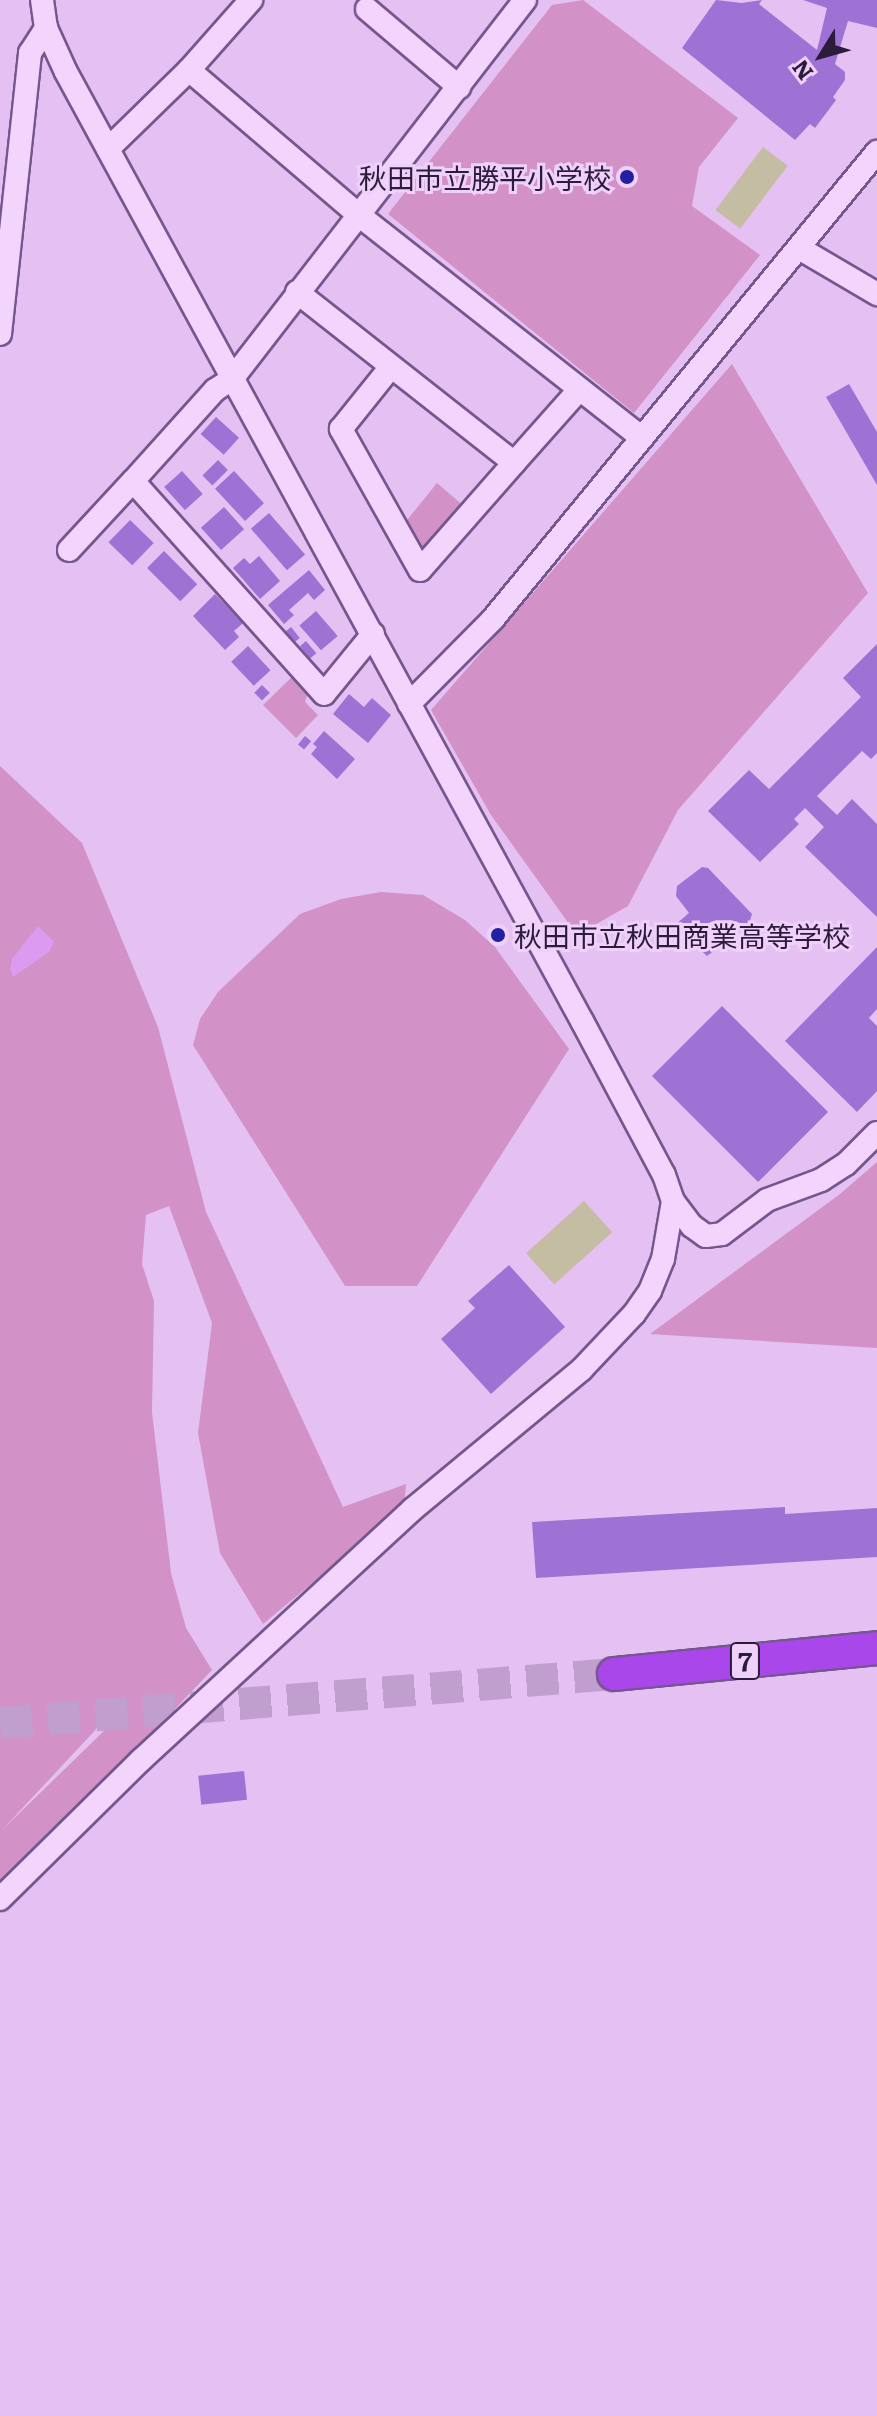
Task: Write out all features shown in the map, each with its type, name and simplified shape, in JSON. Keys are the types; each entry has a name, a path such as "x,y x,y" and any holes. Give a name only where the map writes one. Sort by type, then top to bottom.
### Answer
{"highway":[{"name":"7","path":"614,1674 877,1648"}],"street":[{"path":"42,0 46,28 108,149 664,1175 673,1201 692,1226 706,1236 722,1234 767,1200 821,1180 846,1164 877,1133"},
{"path":"108,149 189,70 251,0"},
{"path":"69,550 215,390 232,379 525,0"},
{"path":"367,9 459,87"},
{"path":"0,334 30,53 46,28"},
{"path":"189,70 360,216 578,391 642,438"},
{"path":"409,704 493,619 877,152"},
{"path":"799,248 877,294"},
{"path":"297,292 514,463"},
{"path":"390,368 341,429 420,570 578,391"},
{"path":"133,481 324,694 373,634"},
{"path":"0,1899 141,1760 413,1509 581,1370 634,1314 650,1291 663,1259 673,1201"}],"shaded area":[{"name":"秋田市立勝平小学校","path":"583,0 738,118 699,167 692,206 760,255 634,413 388,214 552,5"},
{"path":"763,147 788,166 740,229 715,210"},
{"path":"732,364 868,593 678,810 628,906 577,935 491,815 431,710"},
{"path":"437,483 466,508 422,556 403,525"},
{"path":"293,676 308,692 305,702 318,715 296,738 263,705"},
{"path":"0,766 82,843 158,1027 206,1212 343,1507 406,1484 404,1507 263,1624 220,1553 198,1433 212,1323 169,1206 146,1215 142,1264 154,1301 152,1412 171,1573 186,1628 212,1670 119,1768 0,1880","holes":["115,1709 109,1726 2,1830"]},
{"path":"381,892 423,895 465,920 495,947 569,1049 417,1286 345,1286 193,1045 200,1019 218,992 300,914 341,899"},
{"path":"877,1162 877,1348 650,1334 840,1194"},
{"path":"584,1201 612,1232 554,1284 526,1253"}],"sand":[{"path":"38,926 54,942 49,952 13,977 10,969 12,959"}],"building":[{"path":"716,0 742,3 762,0 759,4 817,50 827,8 803,0 877,0 877,28 848,21 835,64 845,72 845,80 833,97 836,100 815,128 810,124 795,140 682,48"},
{"path":"849,384 877,432 877,485 826,397"},
{"path":"216,417 239,438 224,455 201,434"},
{"path":"218,460 228,470 212,485 202,476"},
{"path":"182,471 203,494 185,510 164,487"},
{"path":"234,471 264,503 245,521 215,489"},
{"path":"224,507 244,529 221,550 201,528"},
{"path":"269,513 305,555 287,570 251,529"},
{"path":"130,520 154,543 132,565 108,542"},
{"path":"164,551 197,584 180,601 147,568"},
{"path":"259,556 280,581 260,599 233,568 244,558 250,564"},
{"path":"309,570 325,590 314,600 308,593 289,610 294,615 284,624 268,605"},
{"path":"215,594 243,623 234,631 239,637 225,650 193,616"},
{"path":"316,611 338,636 321,650 299,625"},
{"path":"291,627 300,638 293,644 284,633"},
{"path":"306,641 316,653 310,658 300,646"},
{"path":"877,644 877,753 871,759 862,751 817,796 837,815 852,799 877,824 877,917 805,847 824,827 805,808 794,819 799,824 760,862 708,811 749,770 769,789 861,697 843,678"},
{"path":"248,646 271,670 254,686 231,662"},
{"path":"262,685 270,693 262,701 254,693"},
{"path":"349,694 364,707 372,698 391,715 368,743 333,714"},
{"path":"324,731 355,759 337,779 311,754 317,747 313,744"},
{"path":"305,736 311,741 304,750 298,744"},
{"path":"702,867 708,868 752,914 749,924 707,956 675,925 689,913 676,896 677,886"},
{"path":"877,947 877,1009 869,1018 877,1026 877,1091 857,1112 785,1041"},
{"path":"722,1006 828,1112 758,1182 652,1076"},
{"path":"509,1265 565,1327 491,1394 441,1339 475,1308 468,1301"},
{"path":"785,1507 785,1514 877,1508 877,1557 536,1578 532,1522"},
{"path":"244,1771 247,1800 201,1805 198,1776"}],"tunnel":[{"path":"0,1723 614,1674"}],"place":[{"name":"秋田市立勝平小学校","path":"627,177"},
{"name":"秋田市立秋田商業高等学校","path":"498,935"}]}
